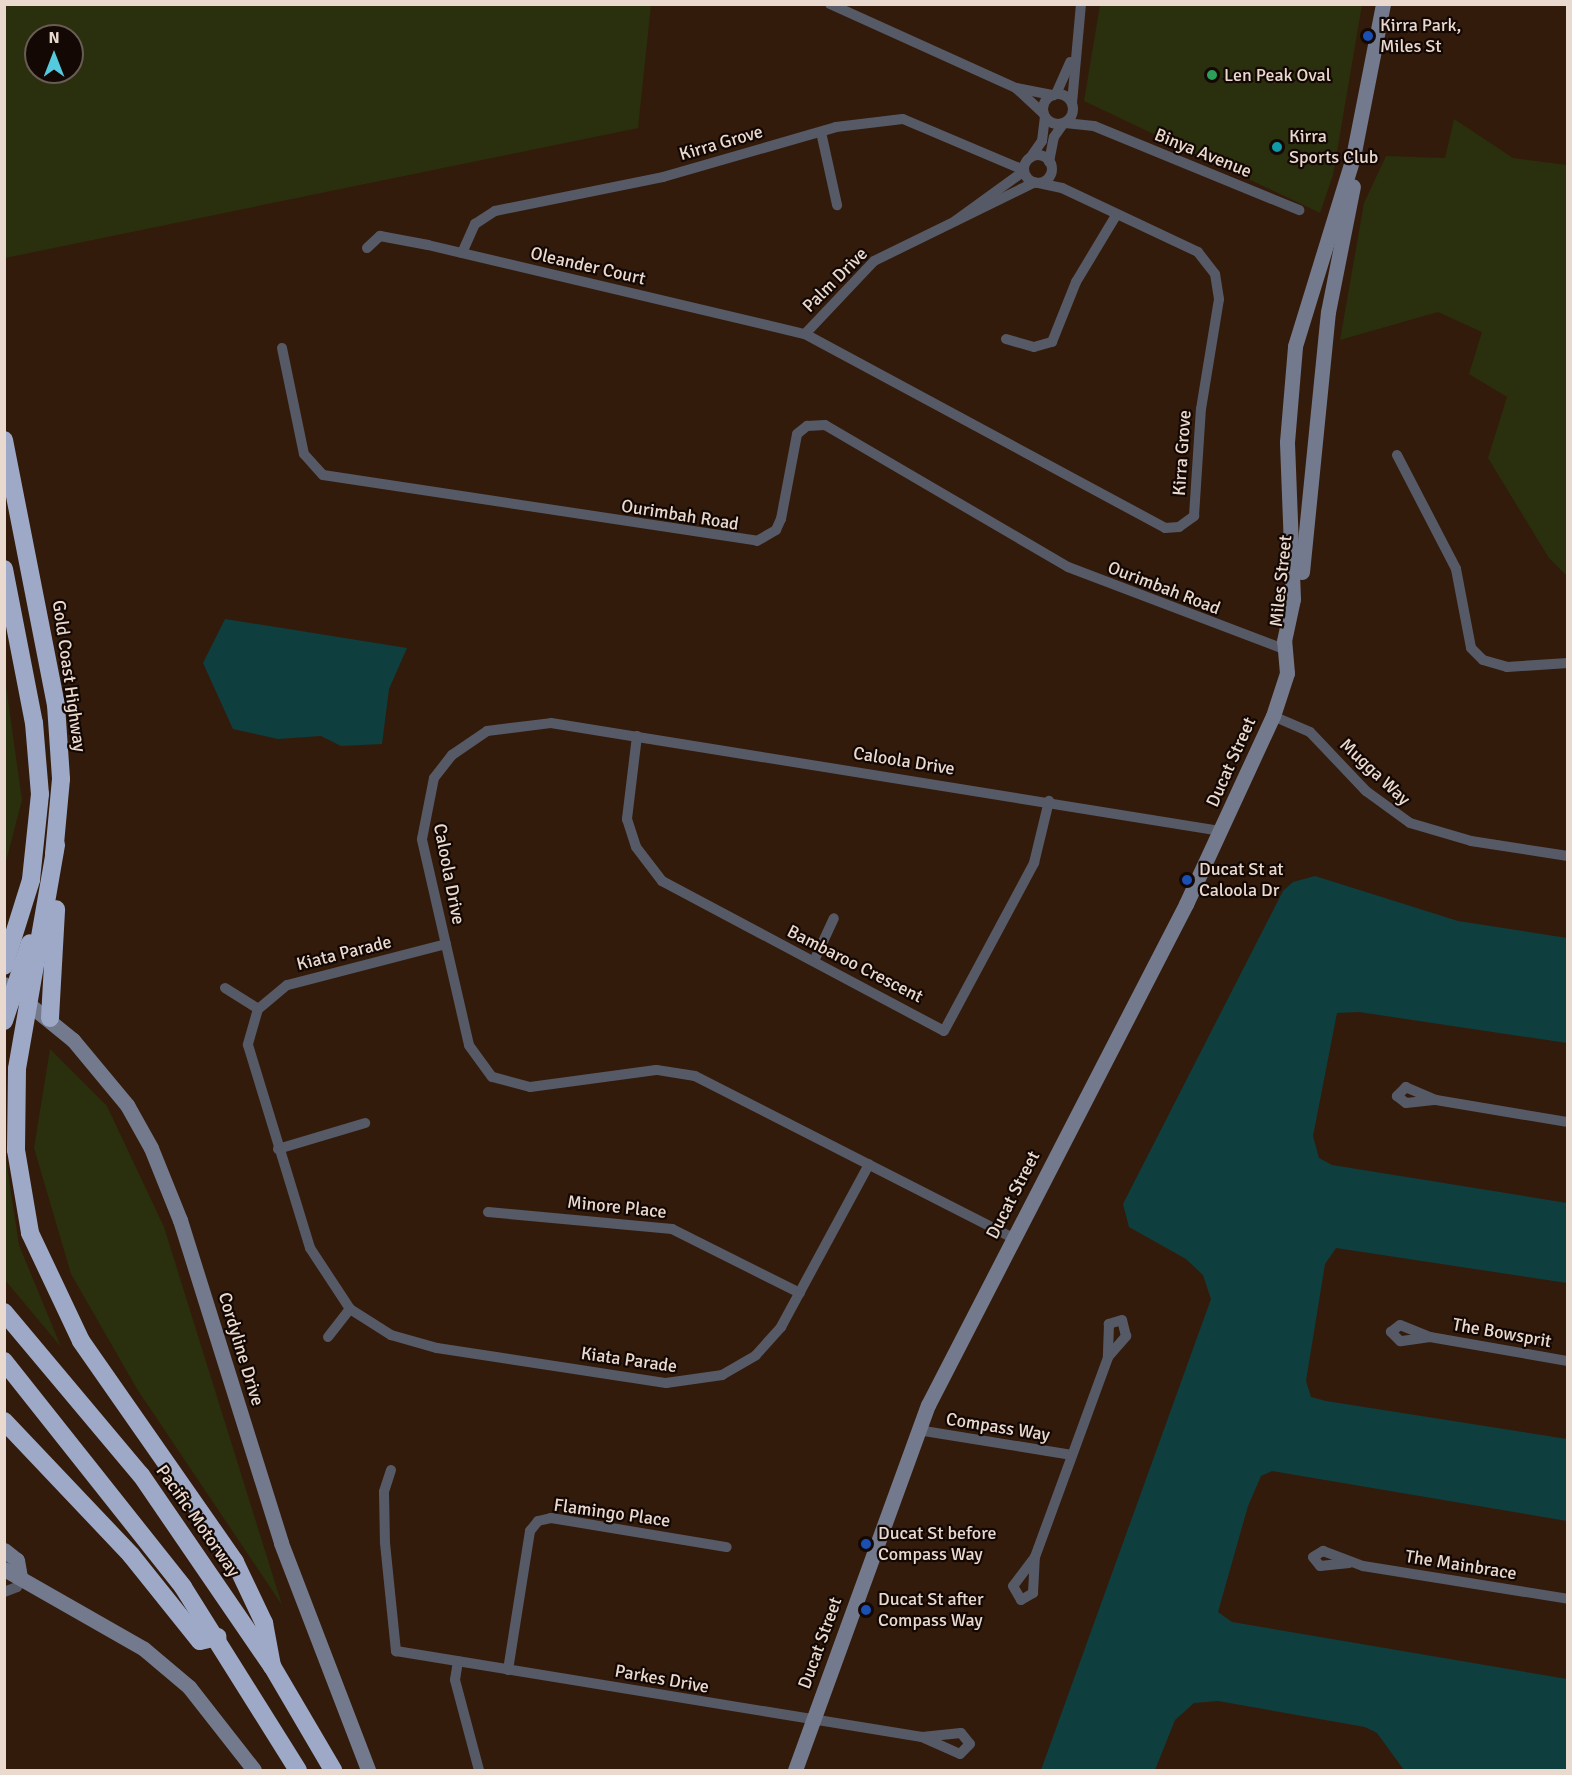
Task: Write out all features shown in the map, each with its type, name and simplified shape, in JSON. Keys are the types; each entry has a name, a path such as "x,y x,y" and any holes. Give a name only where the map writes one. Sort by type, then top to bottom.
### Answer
{"highway":[{"name":"Gold Coast Highway","path":"4,440 56,705 61,779 56,845 16,992 4,1021"},
{"path":"4,569 40,779 34,861 4,966"},
{"path":"50,1018 56,845"},
{"path":"16,992 16,1150 30,1233 81,1341 235,1562 264,1623 272,1666"},
{"name":"Pacific Motorway","path":"4,1312 141,1475 272,1666 333,1770"},
{"path":"4,1361 106,1483 218,1636 298,1770"},
{"path":"4,1421 131,1555 200,1641 218,1636"}],"street":[{"path":"830,4 1016,88 1054,94"},
{"path":"1026,165 1037,183 1048,179 1053,137 1064,123 1073,105 1072,56 1081,4"},
{"name":"Miles Street","path":"1286,650 1297,631 1323,351 1383,4"},
{"path":"1026,165 1042,141 1044,115 1072,56"},
{"path":"1016,88 1044,115"},
{"name":"Binya Avenue","path":"1054,94 1073,105 1094,126"},
{"name":"Binya Avenue","path":"1044,115 1064,123 1094,126 1299,210"},
{"name":"Miles Street","path":"1286,650 1294,585 1287,442 1295,346 1363,118"},
{"name":"Kirra Grove","path":"462,253 475,224 495,211 663,177 821,132 903,119 1006,160 1026,165"},
{"path":"821,132 837,205"},
{"path":"1026,165 1050,164"},
{"path":"1050,164 1062,188"},
{"name":"Palm Drive","path":"955,222 1026,165"},
{"name":"Kirra Grove","path":"805,334 1165,528 1179,527 1194,516 1201,409 1219,298 1215,274 1198,252 1115,217 1062,188 1037,183"},
{"name":"Palm Drive","path":"805,334 874,261 1037,183"},
{"path":"1006,339 1034,347 1052,342 1077,282 1115,217"},
{"name":"Oleander Court","path":"367,248 380,236 462,253 805,334"},
{"name":"Ourimbah Road","path":"282,348 304,454 323,475 757,541 776,530 781,519 797,434 807,426 825,426 1068,567 1286,650"},
{"path":"1397,455 1456,569 1471,648 1484,660 1507,667 1568,663"},
{"name":"Ducat Street","path":"795,1770 918,1430 1012,1238 1221,831 1273,716 1287,673 1286,650"},
{"name":"Mugga Way","path":"1273,716 1310,732 1366,791 1410,824 1472,842 1568,856"},
{"name":"Caloola Drive","path":"1012,1238 695,1076 656,1070 530,1087 492,1077 469,1045 421,831 429,790 452,755 487,731 519,723 637,736 1049,801 1221,831"},
{"name":"Bambaroo Crescent","path":"637,736 626,805 631,833 644,860 672,887 944,1031 1034,863 1049,801"},
{"path":"814,961 834,918"},
{"name":"Kiata Parade","path":"446,944 304,978 276,991 258,1009 250,1059 310,1248 350,1309 415,1344 682,1384 722,1375 756,1355 781,1327 869,1164"},
{"path":"225,988 258,1009"},
{"name":"Cordyline Drive","path":"16,992 50,1018 127,1105 165,1181 281,1543 368,1770"},
{"path":"1436,1100 1568,1122"},
{"path":"278,1149 365,1123"},
{"name":"Minore Place","path":"488,1212 672,1228 800,1293"},
{"path":"328,1337 350,1309"},
{"name":"The Bowsprit","path":"1430,1337 1568,1361"},
{"name":"Compass Way","path":"1035,1557 1108,1357"},
{"name":"Compass Way","path":"918,1430 1072,1455"},
{"name":"Parkes Drive","path":"391,1470 384,1492 385,1544 396,1651 922,1737"},
{"name":"Flamingo Place","path":"508,1670 530,1531 538,1521 550,1518 727,1547"},
{"path":"4,1550 17,1560 20,1577 17,1587 4,1592"},
{"name":"The Mainbrace","path":"1349,1563 1568,1599"},
{"path":"4,1569 144,1649 189,1688 254,1770"},
{"path":"458,1661 455,1680 479,1770"}],"green space":[{"path":"5,4 651,4 638,128 5,258"},
{"path":"1100,5 1362,5 1333,175 1320,213 1084,101"},
{"path":"1454,119 1513,158 1567,165 1567,576 1549,558 1488,458 1507,397 1469,374 1482,332 1438,312 1340,340 1364,203 1386,156 1445,158"},
{"path":"5,679 22,800 4,865"},
{"path":"50,1049 107,1106 164,1227 282,1605 137,1389 71,1274 34,1148"},
{"path":"4,1147 19,1245 61,1347 5,1280"}],"water":[{"path":"225,619 407,648 389,689 382,744 341,746 321,736 278,739 233,729 203,663"},
{"path":"1315,876 1458,921 1567,938 1567,1043 1359,1012 1337,1013 1313,1136 1319,1158 1332,1165 1567,1203 1567,1283 1336,1248 1325,1264 1306,1381 1311,1397 1326,1401 1567,1439 1567,1521 1272,1471 1261,1476 1248,1506 1218,1612 1232,1622 1567,1679 1567,1770 1404,1770 1377,1733 1365,1727 1218,1701 1194,1703 1175,1720 1155,1770 1041,1770 1211,1299 1203,1275 1186,1259 1129,1227 1123,1204 1283,891 1293,882"}],"place":[{"name":"Kirra Park, Miles St","path":"1368,36"},
{"name":"Len Peak Oval","path":"1212,75"},
{"name":"Kirra Sports Club","path":"1277,147"},
{"name":"Ducat St at Caloola Dr","path":"1187,880"},
{"name":"Ducat St before Compass Way","path":"866,1544"},
{"name":"Ducat St after Compass Way","path":"866,1610"}]}
